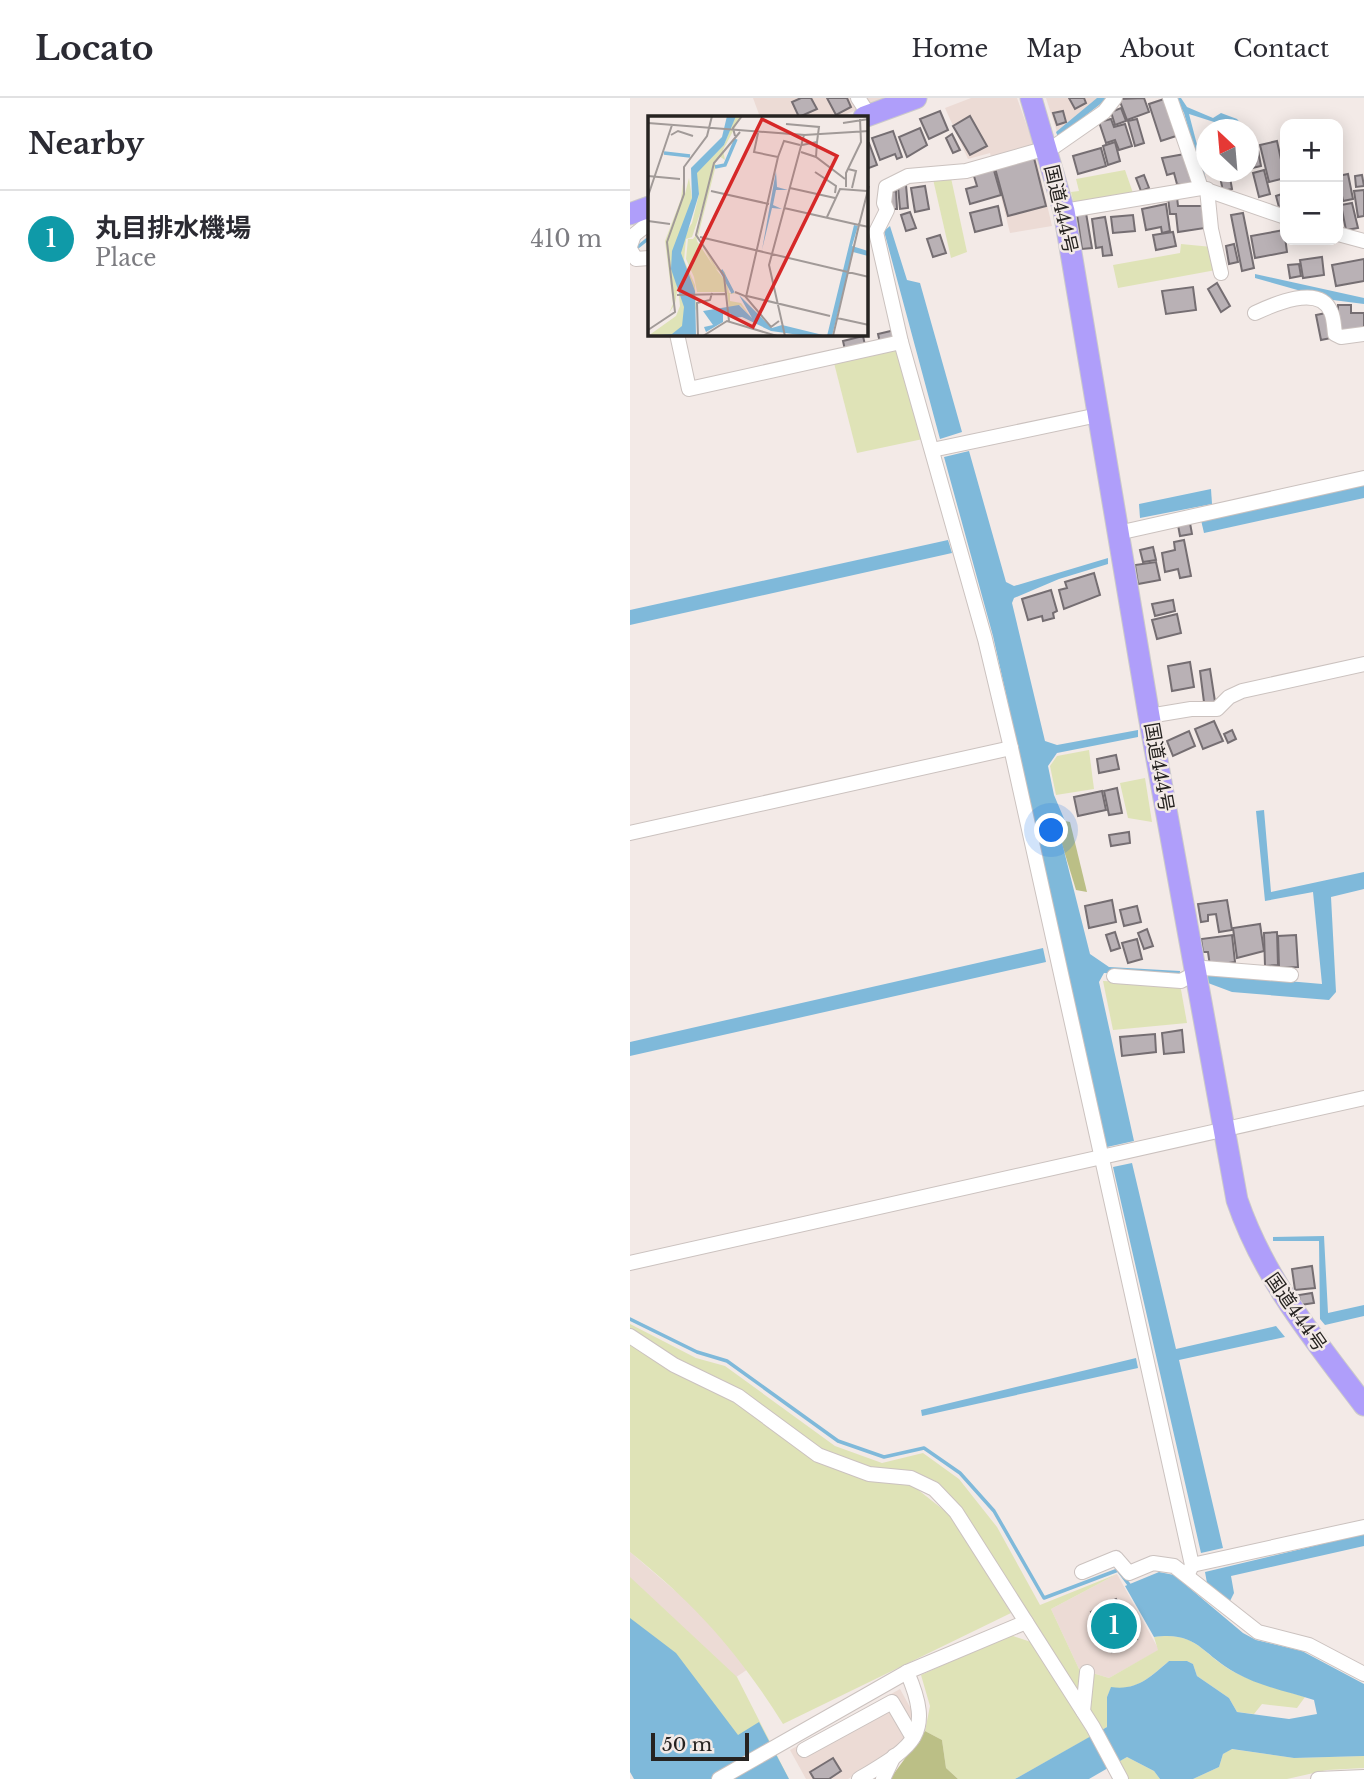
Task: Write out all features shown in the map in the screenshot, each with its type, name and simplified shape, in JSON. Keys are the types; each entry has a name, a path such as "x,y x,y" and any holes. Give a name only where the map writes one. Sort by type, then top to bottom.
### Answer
{"highway":[{"path":"864,110 916,98"},
{"name":"国道444号","path":"1031,98 1064,211 1149,716 1237,1199 1259,1256 1277,1286 1364,1405"},
{"path":"630,214 648,207"}],"street":[{"path":"1115,98 1104,112 1047,150 966,171 908,176 886,187 884,203 887,210 876,232 901,342 985,639 1011,748 1190,1569 1258,1632 1309,1645 1364,1674"},
{"path":"1170,98 1204,189 1221,273"},
{"path":"1064,211 1204,189 1280,215"},
{"path":"636,253 634,235 648,224"},
{"path":"1343,235 1364,241"},
{"path":"1255,313 1280,301 1301,297 1322,301 1331,309 1335,334 1340,337 1364,334"},
{"path":"677,336 689,388 901,342"},
{"path":"932,450 1098,415"},
{"path":"1118,533 1364,478"},
{"path":"1149,716 1191,709 1206,712 1217,709 1229,697 1242,691 1364,664"},
{"path":"630,834 1011,748"},
{"path":"1114,976 1181,981 1203,968 1291,975"},
{"path":"630,1263 1364,1098"},
{"path":"630,1336 674,1365 738,1396 818,1455 869,1474 911,1478 934,1489 956,1512 1093,1727 1118,1774"},
{"path":"1082,1572 1116,1558 1129,1573 1153,1563 1190,1569 1214,1560 1364,1527"},
{"path":"719,1779 907,1672 1026,1622"},
{"path":"859,1779 894,1756 913,1738 921,1721 920,1701 907,1672"},
{"path":"1083,1711 1087,1672"},
{"path":"804,1750 892,1702 913,1738"},
{"path":"883,1779 894,1756"},
{"path":"1318,1779 1364,1777"}],"shaded area":[{"path":"753,98 888,98 842,116 760,116"},
{"path":"971,98 1017,98 1032,140 1052,226 1010,233 990,153 968,159 945,108"},
{"path":"1046,98 1112,98 1059,138"},
{"path":"630,1552 702,1614 748,1669 630,1749"},
{"path":"1117,1574 1159,1650 1109,1678 1079,1669 1051,1609"},
{"path":"900,1689 916,1718 898,1748 848,1779 806,1779 790,1750"}],"green space":[{"path":"1125,170 1133,193 1074,204 1071,192 1079,191 1076,179"},
{"path":"951,178 967,252 951,258 933,179"},
{"path":"1181,244 1212,247 1216,270 1118,288 1113,265 1180,253"},
{"path":"898,349 923,439 857,453 834,363"},
{"path":"1089,750 1094,789 1056,795 1050,766 1057,756"},
{"path":"1145,778 1152,822 1128,818 1120,783"},
{"path":"1065,821 1070,822 1087,892 1076,890 1058,831"},
{"path":"1103,981 1180,984 1187,1023 1113,1030"},
{"path":"630,1324 696,1358 725,1366 835,1446 882,1463 923,1453 959,1479 997,1527 1040,1605 1117,1574 1051,1609 1079,1669 1109,1678 1158,1650 1154,1637 1169,1636 1190,1641 1244,1677 1305,1697 1297,1708 1262,1704 1254,1714 1237,1712 1229,1698 1197,1676 1193,1664 1187,1661 1169,1661 1136,1685 1111,1688 1107,1697 1107,1727 1102,1730 966,1515 939,1485 870,1471 821,1452 723,1380 672,1359 630,1332"},
{"path":"630,1343 732,1399 811,1458 867,1481 912,1485 950,1515 1011,1613 783,1724 749,1674 714,1631 675,1591 630,1552"},
{"path":"630,1577 737,1677 789,1779 630,1658"},
{"path":"1010,1635 1034,1643 1090,1737 1015,1779 958,1779 946,1768 942,1740 925,1731 930,1706 921,1675"},
{"path":"925,1731 942,1740 946,1768 958,1779 890,1779"},
{"path":"1231,1749 1294,1758 1364,1756 1364,1768 1327,1770 1287,1779 1193,1779 1219,1767 1223,1754"},
{"path":"1127,1757 1154,1771 1160,1779 1127,1779 1118,1762"}],"water":[{"path":"1097,98 1108,98 1058,137 1056,132"},
{"path":"1176,98 1181,98 1187,107 1213,118 1221,113 1237,119 1205,119 1189,114 1196,141 1196,156 1184,113"},
{"path":"890,226 907,280 920,283 962,432 940,439 884,231"},
{"path":"1255,274 1364,298 1364,304 1333,300 1255,278"},
{"path":"969,451 1006,582 1014,586 1108,558 1108,564 1059,579 1014,598 1012,603 1045,741 1057,745 1138,730 1138,737 1057,753 1048,766 1054,795 1065,821 1059,831 1090,954 1109,967 1180,971 1180,977 1104,973 1099,982 1134,1141 1107,1147 993,636 944,457"},
{"path":"1364,485 1364,498 1204,533 1201,520"},
{"path":"1211,489 1212,504 1140,518 1139,504"},
{"path":"948,540 952,553 630,625 630,610"},
{"path":"1264,810 1271,892 1364,872 1364,889 1331,897 1336,992 1329,1000 1232,992 1208,983 1206,974 1322,984 1313,892 1265,901 1256,811"},
{"path":"1043,948 1046,962 630,1056 630,1042"},
{"path":"1132,1163 1176,1349 1276,1326 1285,1337 1179,1360 1223,1548 1201,1553 1113,1167"},
{"path":"1324,1236 1328,1313 1364,1305 1364,1316 1325,1325 1320,1319 1319,1241 1273,1241 1273,1237"},
{"path":"1136,1358 1138,1368 922,1416 921,1410"},
{"path":"1364,1534 1364,1546 1231,1576 1234,1593 1230,1601 1207,1583 1205,1572"},
{"path":"1159,1572 1174,1575 1243,1633 1256,1640 1302,1651 1364,1684 1364,1756 1294,1758 1232,1749 1223,1754 1219,1767 1193,1779 1160,1779 1154,1771 1127,1757 1089,1779 1015,1779 1107,1727 1107,1697 1111,1687 1136,1685 1169,1661 1187,1661 1193,1664 1197,1676 1229,1698 1237,1712 1289,1719 1317,1714 1314,1700 1245,1678 1190,1641 1180,1637 1154,1637 1125,1586"},
{"path":"630,1618 676,1653 738,1735 759,1722 789,1779 634,1779 630,1772"}],"building":[{"path":"811,98 817,109 799,116 792,102"},
{"path":"827,98 847,98 851,107 836,115"},
{"path":"1069,98 1084,98 1086,103 1075,109"},
{"path":"1144,98 1149,112 1127,120 1119,99"},
{"path":"1164,99 1176,136 1161,141 1149,104"},
{"path":"1121,108 1126,121 1115,125 1111,112"},
{"path":"940,111 948,130 929,139 920,119"},
{"path":"1063,111 1066,122 1057,125 1053,113"},
{"path":"970,116 987,146 970,155 953,126"},
{"path":"1111,119 1114,127 1125,124 1132,146 1119,150 1115,140 1106,143 1099,122"},
{"path":"1137,119 1144,143 1135,146 1128,121"},
{"path":"920,128 927,145 907,157 899,137"},
{"path":"893,131 902,157 897,159 895,154 880,160 872,138"},
{"path":"952,134 960,150 953,153 946,138"},
{"path":"1277,141 1280,179 1269,182 1260,145"},
{"path":"1115,142 1120,161 1108,165 1103,146"},
{"path":"868,143 877,165 868,168"},
{"path":"1101,148 1106,166 1078,174 1073,156"},
{"path":"1185,154 1193,182 1183,185 1177,184 1174,173 1167,175 1162,158"},
{"path":"1034,158 1046,206 1008,216 995,168"},
{"path":"993,167 1001,195 970,204 966,189 977,186 973,173"},
{"path":"1264,170 1270,194 1259,197 1255,182 1259,182 1259,171"},
{"path":"1348,174 1353,199 1343,201 1343,182 1343,175"},
{"path":"1144,175 1149,188 1141,191 1136,178"},
{"path":"1362,175 1364,186 1356,187 1355,176"},
{"path":"1221,182 1231,182 1232,189 1223,191"},
{"path":"906,185 908,208 900,209 898,186"},
{"path":"925,186 929,209 915,212 911,188"},
{"path":"1364,190 1364,216 1358,217 1354,191"},
{"path":"896,191 897,209 891,209 890,192"},
{"path":"1280,195 1280,211 1276,196"},
{"path":"1177,197 1178,206 1202,206 1205,228 1178,232 1176,214 1170,214 1168,198"},
{"path":"1352,203 1358,228 1346,230 1343,205"},
{"path":"1166,204 1170,231 1162,233 1161,227 1146,230 1142,209"},
{"path":"998,206 1002,225 975,232 970,213"},
{"path":"910,212 916,228 906,231 901,215"},
{"path":"1086,213 1092,248 1082,249 1077,215"},
{"path":"1243,213 1254,268 1242,271 1231,215"},
{"path":"1133,215 1135,231 1113,233 1111,217"},
{"path":"1105,217 1112,255 1103,256 1102,247 1096,248 1092,219"},
{"path":"1280,231 1280,245 1286,245 1287,252 1255,258 1251,236"},
{"path":"1173,232 1176,246 1156,250 1153,235"},
{"path":"940,235 946,253 933,257 927,239"},
{"path":"1234,244 1238,262 1229,264 1226,246"},
{"path":"1322,257 1324,275 1303,278 1300,260"},
{"path":"1364,259 1364,281 1336,286 1332,265"},
{"path":"1299,264 1301,276 1290,278 1288,265"},
{"path":"1217,283 1230,306 1221,312 1208,289"},
{"path":"1193,287 1196,310 1166,314 1162,291"},
{"path":"1338,305 1351,305 1351,313 1364,313 1364,330 1338,331"},
{"path":"1326,313 1331,338 1321,340 1316,315"},
{"path":"895,330 898,338 880,343 878,334"},
{"path":"863,336 865,345 845,350 843,341"},
{"path":"1190,523 1192,534 1180,536 1178,525"},
{"path":"1184,540 1191,576 1180,578 1178,569 1165,572 1162,553 1175,550 1174,542"},
{"path":"1153,547 1156,560 1143,562 1140,550"},
{"path":"1156,562 1160,580 1138,584 1135,565"},
{"path":"1094,573 1100,595 1064,609 1059,590 1067,588 1065,582"},
{"path":"1051,590 1057,611 1053,613 1054,618 1043,621 1042,616 1028,620 1022,599"},
{"path":"1173,600 1175,611 1155,616 1152,604"},
{"path":"1177,614 1181,633 1157,639 1152,620"},
{"path":"1190,662 1194,687 1172,691 1168,666"},
{"path":"1210,669 1216,708 1205,710 1200,671"},
{"path":"1214,721 1223,741 1203,749 1195,729"},
{"path":"1232,730 1236,739 1228,743 1224,734"},
{"path":"1189,731 1195,746 1173,756 1167,741"},
{"path":"1116,755 1119,769 1099,773 1097,759"},
{"path":"1117,788 1122,813 1109,815 1104,791"},
{"path":"1102,791 1106,810 1078,816 1074,797"},
{"path":"1129,832 1130,843 1111,846 1109,835"},
{"path":"1112,900 1116,922 1089,928 1085,906"},
{"path":"1227,900 1232,930 1219,932 1216,914 1208,915 1208,921 1201,922 1198,904"},
{"path":"1137,906 1141,922 1124,926 1120,910"},
{"path":"1260,924 1264,951 1237,958 1233,928"},
{"path":"1147,929 1153,946 1144,949 1138,933"},
{"path":"1115,932 1120,948 1111,951 1106,935"},
{"path":"1277,932 1278,965 1265,966 1264,933"},
{"path":"1232,935 1235,962 1210,966 1208,952 1203,952 1201,939"},
{"path":"1296,935 1298,967 1279,968 1278,936"},
{"path":"1137,939 1142,959 1128,963 1122,943"},
{"path":"1182,1030 1184,1052 1164,1054 1162,1033"},
{"path":"1155,1034 1156,1052 1122,1056 1120,1037"},
{"path":"1312,1266 1315,1288 1295,1290 1292,1269"},
{"path":"1312,1293 1314,1303 1300,1305 1299,1295"},
{"path":"1116,1599 1137,1639 1112,1652 1091,1612"},
{"path":"833,1758 841,1771 829,1779 814,1779 810,1772"}],"waterway":[{"path":"634,250 648,239"},
{"path":"630,1319 697,1352 727,1361 838,1441 884,1457 924,1448 960,1473 994,1511 1044,1598 1118,1570 1130,1586"}],"place":[{"name":"丸目排水機場","path":"1114,1626"}]}
